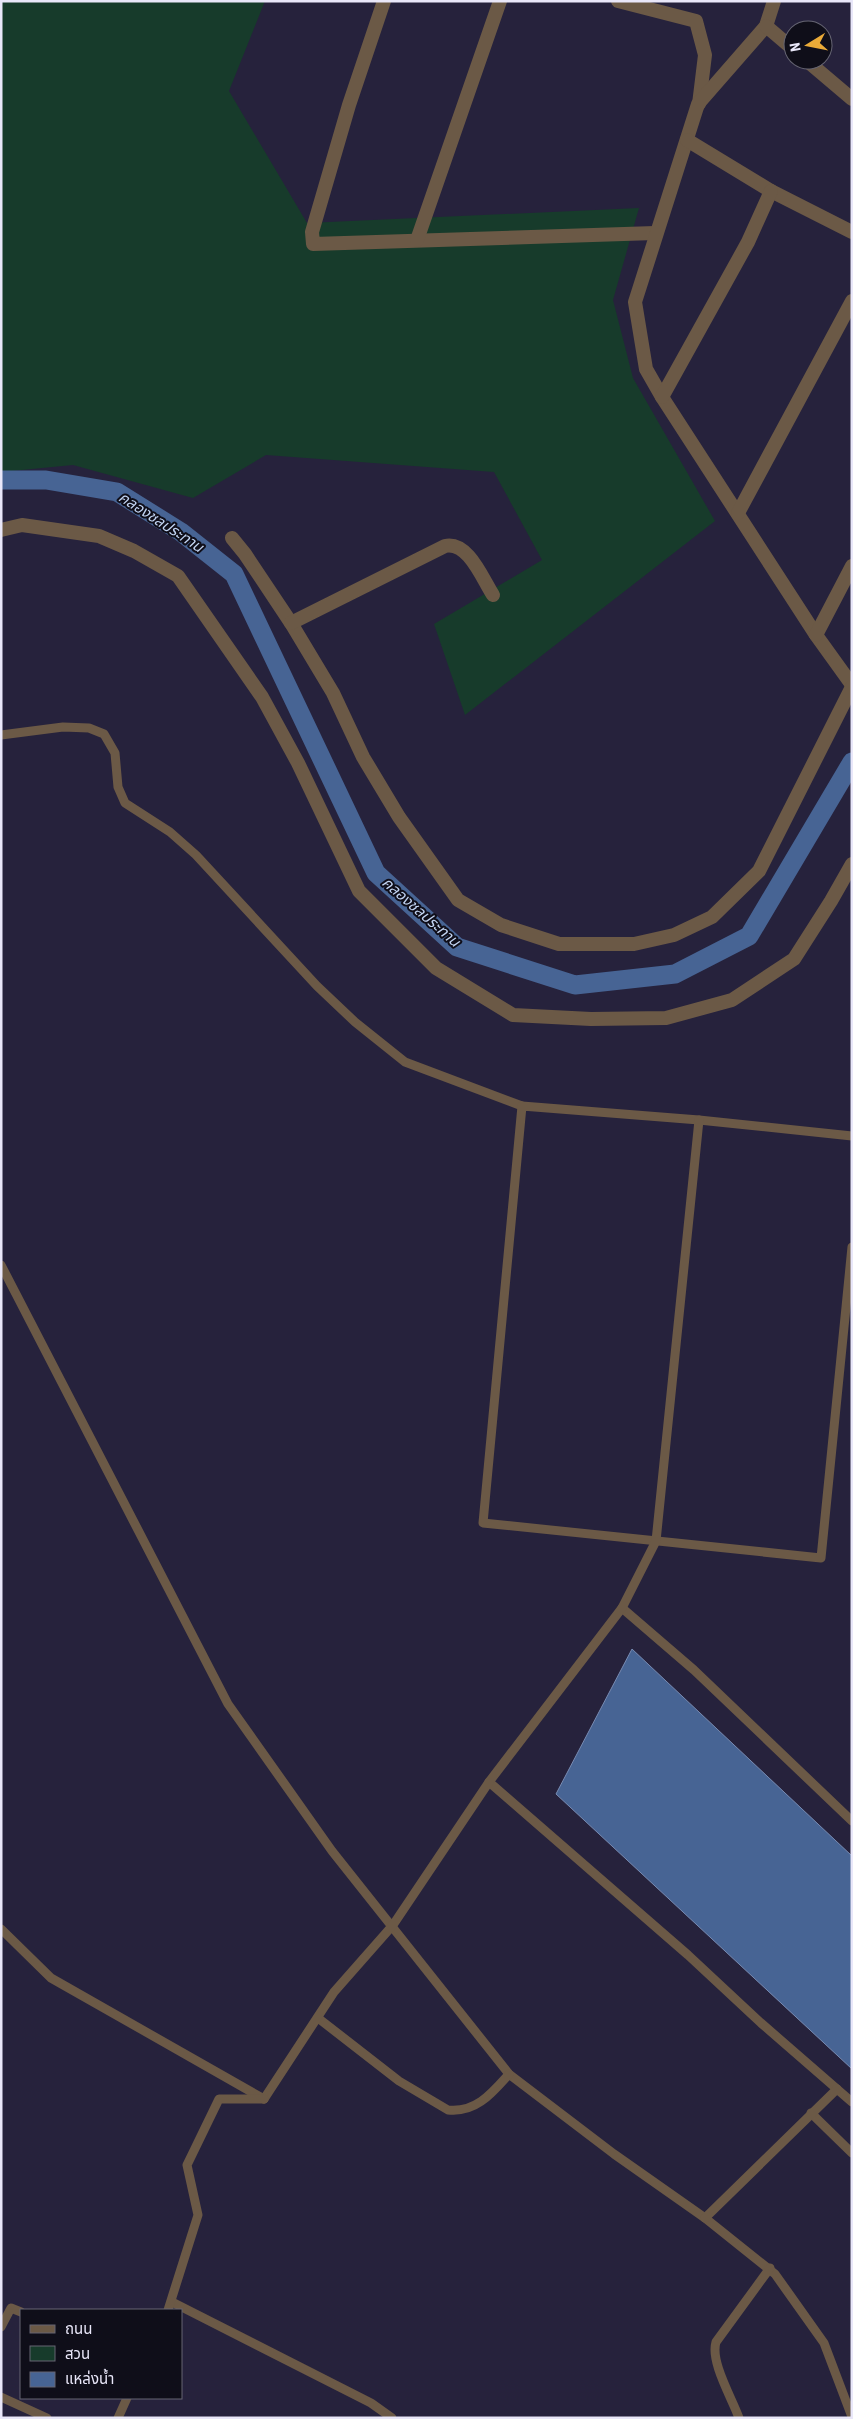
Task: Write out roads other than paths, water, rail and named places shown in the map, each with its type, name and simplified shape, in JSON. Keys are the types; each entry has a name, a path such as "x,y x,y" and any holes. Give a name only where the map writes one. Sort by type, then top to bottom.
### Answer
{"street":[{"path":"384,1 344,124 312,232 313,244 655,233"},
{"path":"417,240 500,1"},
{"path":"232,538 245,554 291,624 333,693 363,757 426,857 458,900 501,925 560,944 634,944 674,935 712,917 759,871 852,686 816,635 646,370 634,302 698,104 705,55 696,20 618,1"},
{"path":"698,104 766,26 774,1"},
{"path":"766,26 783,40"},
{"path":"818,70 852,99"},
{"path":"687,140 771,191 852,232"},
{"path":"662,397 748,242 771,191"},
{"path":"738,513 852,301"},
{"path":"1,530 22,525 99,536 134,551 178,576 262,697 298,763 359,891 436,968 513,1015 592,1019 666,1018 732,1000 794,959 852,864"},
{"path":"291,624 445,546 453,544 460,547 466,553 493,595"},
{"path":"816,635 852,566"}],"lane":[{"path":"1,735 63,727 89,728 104,734 115,754 118,787 125,803 170,832 196,855 317,986 355,1022 406,1062 522,1106 699,1120 852,1136"},
{"path":"522,1106 483,1523 821,1558 852,1247"},
{"path":"264,2099 334,1992 393,1925 489,1782 622,1608 656,1541 699,1120"},
{"path":"1,1265 228,1704 332,1851 393,1925 510,2074 614,2154 705,2218 770,2268 824,2343 852,2417"},
{"path":"622,1608 694,1670 852,1821"},
{"path":"489,1782 688,1955 761,2024 852,2102"},
{"path":"1,1929 51,1978 264,2099"},
{"path":"318,2018 399,2081 448,2110 474,2106 487,2098 510,2074"},
{"path":"705,2218 837,2089"},
{"path":"170,2306 198,2215 187,2165 220,2099 264,2099"},
{"path":"811,2113 852,2153"},
{"path":"739,2418 719,2369 714,2349 721,2335 770,2268"},
{"path":"1,2327 11,2308 20,2312"},
{"path":"182,2312 371,2403 392,2418"},
{"path":"1,2397 47,2418"},
{"path":"118,2418 127,2399"}],"water":[{"path":"632,1649 852,1856 852,2069 556,1794"}],"waterway":[{"name":"คลองชลประทาน","path":"1,480 46,480 117,492 181,532 234,574 376,873 457,947 575,985 675,974 749,936 852,762"}]}
